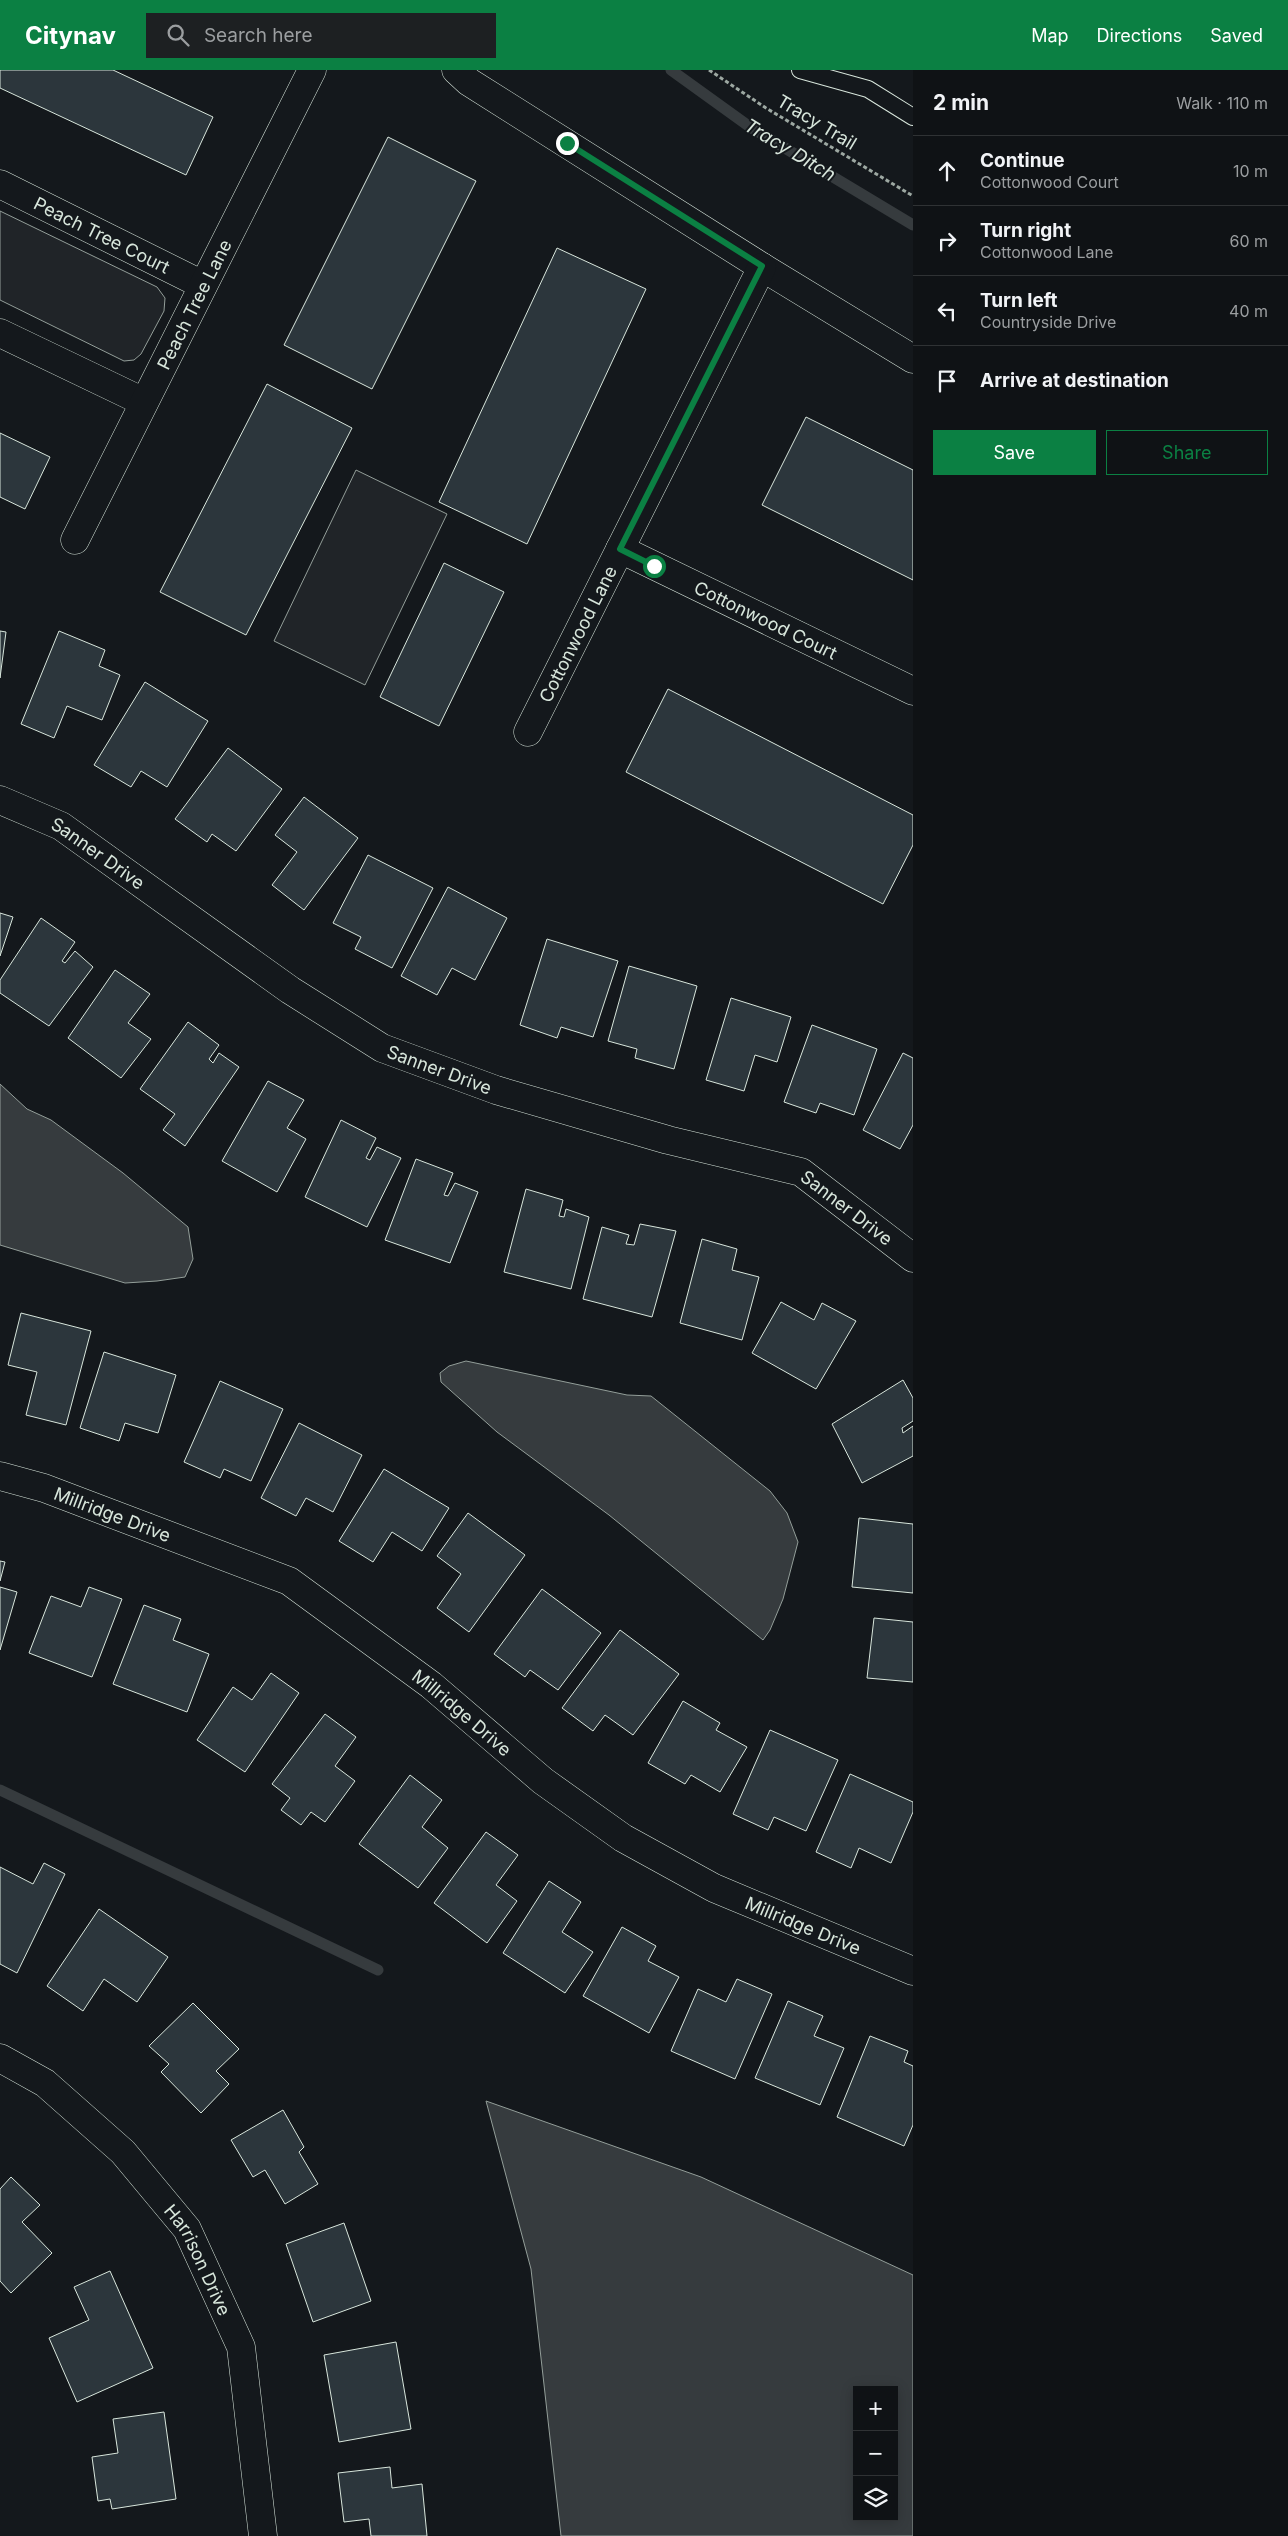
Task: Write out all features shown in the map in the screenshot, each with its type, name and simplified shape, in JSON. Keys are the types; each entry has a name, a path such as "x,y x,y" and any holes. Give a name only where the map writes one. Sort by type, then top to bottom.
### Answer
{"street":[{"name":"Peach Tree Lane","path":"75,540 312,70"},
{"path":"456,70 469,82 913,359"},
{"name":"Peach Tree Court","path":"0,184 203,285"},
{"name":"Cottonwood Lane","path":"528,732 762,266"},
{"path":"0,333 144,402"},
{"name":"Cottonwood Court","path":"620,549 913,691"},
{"name":"Sanner Drive","path":"0,800 60,826 290,990 382,1048 496,1090 668,1140 800,1172 913,1258"},
{"name":"Millridge Drive","path":"0,1476 44,1488 289,1581 431,1685 544,1781 623,1838 714,1888 913,1971"},
{"name":"Harrison Drive","path":"0,2058 45,2083 123,2152 187,2229 241,2347 263,2536"}],"lane":[{"path":"800,70 868,89 913,116"}],"path":[{"name":"Tracy Trail","path":"709,70 766,108 913,196"}],"shaded area":[{"path":"0,211 157,287 165,298 164,311 141,354 134,360 124,361 0,300"},
{"path":"356,470 447,514 365,685 274,641"},
{"path":"0,1084 27,1109 51,1120 123,1173 188,1227 193,1259 185,1277 125,1283 0,1245"},
{"path":"466,1361 627,1395 651,1396 770,1491 787,1513 798,1542 783,1599 770,1630 763,1640 609,1515 497,1432 441,1382 440,1373 449,1366"},
{"path":"486,2101 701,2177 913,2275 913,2536 561,2536 531,2269"}],"building":[{"path":"0,70 113,70 213,117 186,175 0,88"},
{"path":"388,137 476,181 372,389 284,345"},
{"path":"557,248 646,289 527,544 439,502"},
{"path":"267,384 352,428 246,635 160,592"},
{"path":"806,417 913,470 913,580 762,505"},
{"path":"0,433 50,457 25,509 0,497"},
{"path":"444,563 504,592 439,726 380,697"},
{"path":"0,631 6,632 0,678"},
{"path":"59,631 105,650 99,666 120,675 102,720 67,706 54,738 21,724"},
{"path":"145,682 208,721 167,787 141,771 131,787 94,765"},
{"path":"668,689 913,815 913,845 883,904 626,772"},
{"path":"228,748 282,789 236,851 212,834 207,842 175,819"},
{"path":"304,797 358,838 304,910 272,885 297,852 275,835"},
{"path":"368,855 433,888 392,968 355,949 361,937 333,923"},
{"path":"448,887 507,918 475,980 452,968 437,995 401,976"},
{"path":"0,913 13,917 0,956"},
{"path":"41,918 75,942 62,961 65,963 75,951 93,967 49,1026 0,993 0,980"},
{"path":"547,939 618,961 593,1037 561,1027 557,1038 520,1025"},
{"path":"629,966 697,986 674,1069 635,1058 637,1049 608,1041"},
{"path":"115,970 150,994 128,1023 151,1039 121,1078 68,1038"},
{"path":"731,998 791,1017 777,1062 755,1055 744,1091 706,1080"},
{"path":"188,1022 219,1045 209,1059 213,1063 219,1053 239,1067 185,1146 163,1130 175,1114 140,1089"},
{"path":"812,1025 877,1049 854,1115 820,1103 816,1113 784,1102"},
{"path":"903,1053 913,1058 913,1125 900,1149 863,1130"},
{"path":"268,1081 304,1100 287,1128 306,1139 277,1192 222,1161"},
{"path":"341,1120 376,1138 366,1158 370,1160 377,1147 401,1158 367,1227 305,1197"},
{"path":"416,1159 453,1173 444,1195 448,1196 455,1183 478,1192 450,1263 385,1240"},
{"path":"526,1189 563,1200 559,1216 564,1217 566,1209 589,1217 571,1289 504,1272"},
{"path":"640,1224 676,1231 652,1317 583,1299 602,1227 629,1235 626,1244 634,1245"},
{"path":"702,1239 737,1249 732,1270 759,1277 742,1340 680,1323"},
{"path":"781,1302 814,1320 822,1303 856,1321 816,1389 752,1353"},
{"path":"21,1313 91,1331 66,1425 26,1415 37,1372 8,1365"},
{"path":"104,1352 176,1375 158,1433 125,1423 119,1441 80,1428"},
{"path":"903,1380 913,1398 913,1421 902,1428 903,1433 913,1426 913,1456 862,1483 832,1424"},
{"path":"220,1381 283,1409 251,1481 224,1469 220,1478 184,1462"},
{"path":"299,1423 362,1455 333,1512 306,1498 296,1516 261,1498"},
{"path":"384,1469 449,1508 422,1551 392,1532 373,1562 339,1541"},
{"path":"468,1513 525,1555 469,1632 437,1608 461,1574 437,1556"},
{"path":"859,1518 913,1524 913,1593 852,1587"},
{"path":"0,1561 5,1562 0,1581"},
{"path":"0,1587 17,1592 0,1650"},
{"path":"89,1587 122,1599 92,1677 29,1653 51,1596 81,1607"},
{"path":"542,1589 601,1633 558,1690 530,1670 525,1677 494,1654"},
{"path":"144,1605 181,1619 173,1640 209,1654 187,1712 113,1684"},
{"path":"874,1618 913,1622 913,1682 867,1678"},
{"path":"620,1630 679,1674 633,1735 605,1715 593,1731 562,1708"},
{"path":"271,1673 299,1693 245,1772 197,1740 233,1687 252,1700"},
{"path":"683,1701 720,1723 716,1730 747,1747 720,1792 691,1775 685,1784 648,1763"},
{"path":"325,1714 356,1737 335,1766 355,1781 325,1822 311,1812 301,1825 281,1810 290,1798 272,1784"},
{"path":"770,1730 838,1760 806,1831 774,1817 768,1830 733,1814"},
{"path":"850,1774 913,1802 913,1812 891,1863 859,1848 851,1868 816,1852"},
{"path":"410,1775 442,1800 422,1827 448,1848 418,1888 359,1844"},
{"path":"486,1832 518,1855 496,1885 517,1901 487,1943 434,1903"},
{"path":"44,1863 65,1874 17,1973 0,1964 0,1867 33,1884"},
{"path":"549,1881 581,1902 562,1932 593,1952 565,1993 503,1953"},
{"path":"99,1909 168,1957 137,2002 104,1979 83,2011 47,1986"},
{"path":"622,1927 656,1946 648,1961 679,1977 649,2033 583,1996"},
{"path":"737,1979 772,1994 735,2079 671,2051 698,1989 726,2002"},
{"path":"788,2001 823,2016 814,2036 844,2048 820,2105 755,2078"},
{"path":"193,2003 239,2049 216,2071 229,2084 201,2113 161,2072 169,2064 149,2046"},
{"path":"870,2036 908,2051 904,2062 913,2066 913,2125 904,2146 837,2117"},
{"path":"283,2110 304,2147 299,2152 318,2184 285,2204 265,2170 253,2177 231,2140"},
{"path":"11,2177 40,2205 22,2222 52,2253 11,2293 0,2281 0,2189"},
{"path":"344,2223 371,2301 313,2322 286,2244"},
{"path":"110,2271 153,2368 77,2402 49,2338 89,2320 74,2287"},
{"path":"396,2342 411,2429 339,2442 324,2355"},
{"path":"164,2412 176,2499 112,2509 110,2499 98,2501 92,2457 118,2453 113,2419"},
{"path":"390,2467 392,2488 422,2484 427,2536 371,2536 369,2519 344,2522 338,2473"}],"waterway":[{"name":"Tracy Ditch","path":"671,70 750,127 913,225"},
{"path":"0,1790 378,1970"}],"route":[{"path":"567,143 762,266 620,549 654,566"}]}
